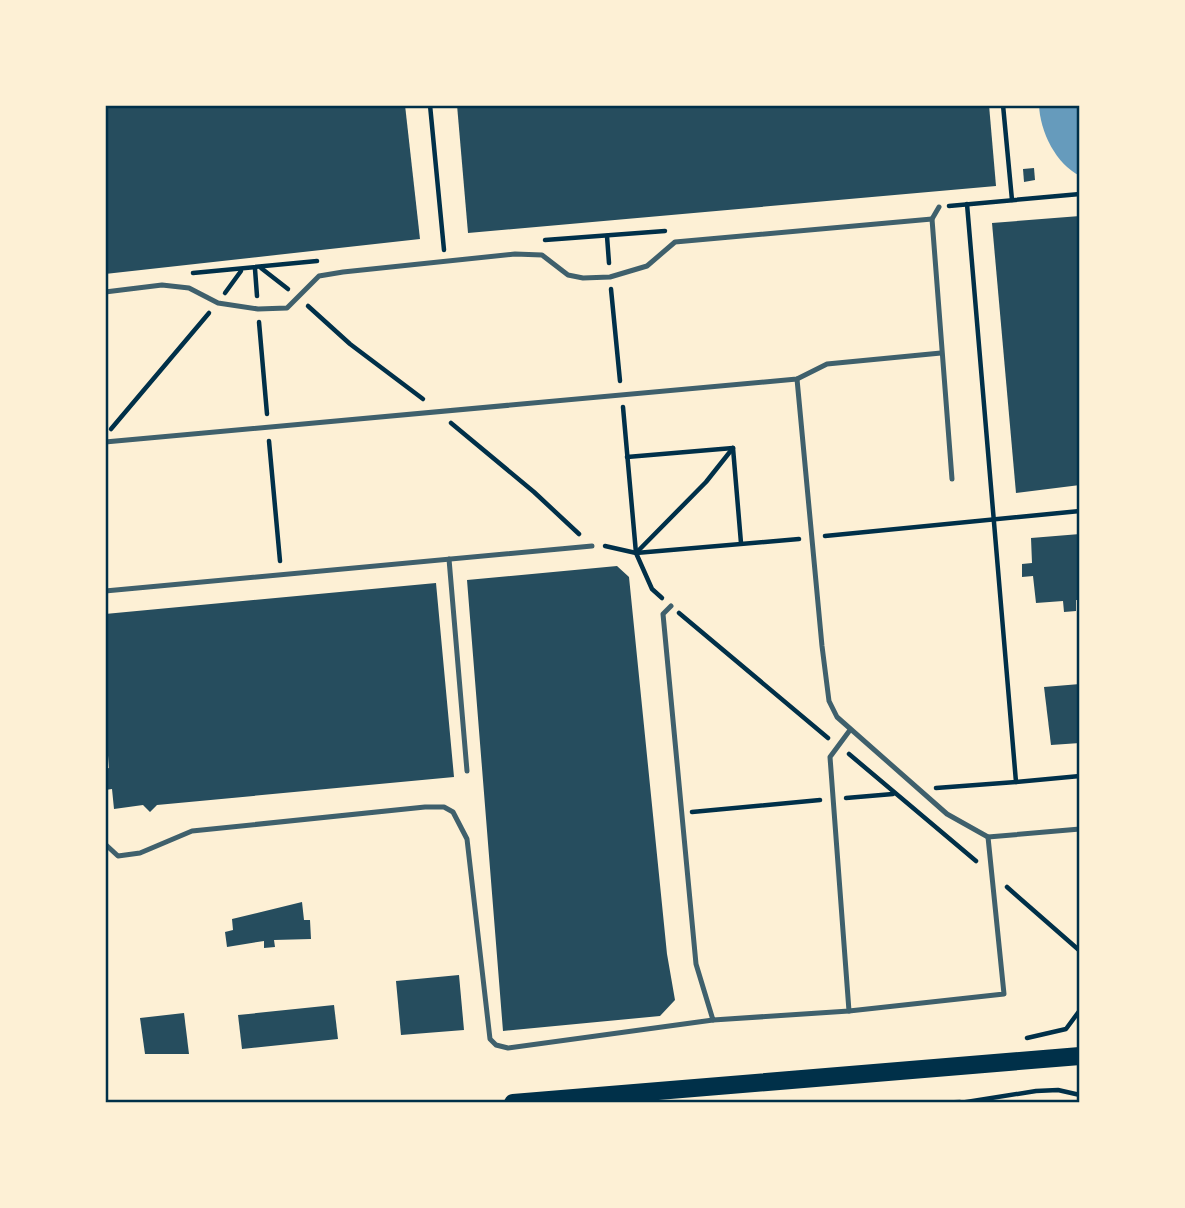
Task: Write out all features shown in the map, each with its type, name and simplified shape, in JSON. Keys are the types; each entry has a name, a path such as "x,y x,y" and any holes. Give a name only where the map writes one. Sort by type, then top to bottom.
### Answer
{"main road":[{"path":"513,1103 744,1086 815,1077 1080,1056"},
{"path":"688,1103 744,1086"}],"lane":[{"path":"939,207 932,219 952,479"},
{"path":"105,292 162,285 190,288 218,303 258,309 287,307 318,276 515,254 542,255 568,275 583,278 623,275 648,266 675,242 932,219"},
{"path":"105,440 797,379 827,364 941,353"},
{"path":"797,379 830,701 837,717 947,814 988,838 1080,829"},
{"path":"105,591 592,546"},
{"path":"449,559 467,771"},
{"path":"671,606 663,614 696,964 713,1020"},
{"path":"849,1011 830,757 850,730"},
{"path":"105,844 118,856 140,853 192,831 380,811 443,807 453,812 467,839 490,1039 496,1045 508,1048 713,1020 849,1011 1004,994 988,838"}],"path":[{"path":"430,105 444,250"},
{"path":"1003,105 1012,200"},
{"path":"939,207 1080,194"},
{"path":"967,204 1016,782"},
{"path":"105,440 118,418 218,303 241,271"},
{"path":"733,448 706,482 636,553 1080,511"},
{"path":"733,448 741,543"},
{"path":"627,457 733,448"},
{"path":"681,813 917,789 1080,776"},
{"path":"1019,1040 1066,1029 1080,1010"},
{"path":"936,1103 1005,1098 1044,1090 1080,1095"}],"water":[{"path":"1039,105 1080,105 1080,176 1064,164 1051,146 1042,126"}],"building":[{"path":"105,105 405,105 420,239 105,274"},
{"path":"457,105 989,105 996,186 468,233"},
{"path":"1034,168 1035,180 1024,182 1023,169"},
{"path":"1080,216 1080,485 1016,493 992,223"},
{"path":"1080,534 1080,600 1076,600 1076,611 1064,612 1063,601 1036,603 1033,576 1022,577 1022,564 1032,563 1031,538"},
{"path":"617,566 629,577 667,954 675,1000 660,1016 503,1031 467,580"},
{"path":"436,583 454,777 157,805 150,812 143,805 114,809 112,789 105,790 105,769 109,768 105,718 105,614"},
{"path":"1080,684 1080,743 1051,745 1044,687"},
{"path":"302,902 304,920 310,920 311,939 274,940 275,947 264,948 264,941 227,947 225,932 233,930 232,919"},
{"path":"459,975 464,1030 401,1035 396,981"},
{"path":"334,1005 338,1039 242,1049 238,1015"},
{"path":"184,1013 189,1054 145,1054 140,1018"}]}
